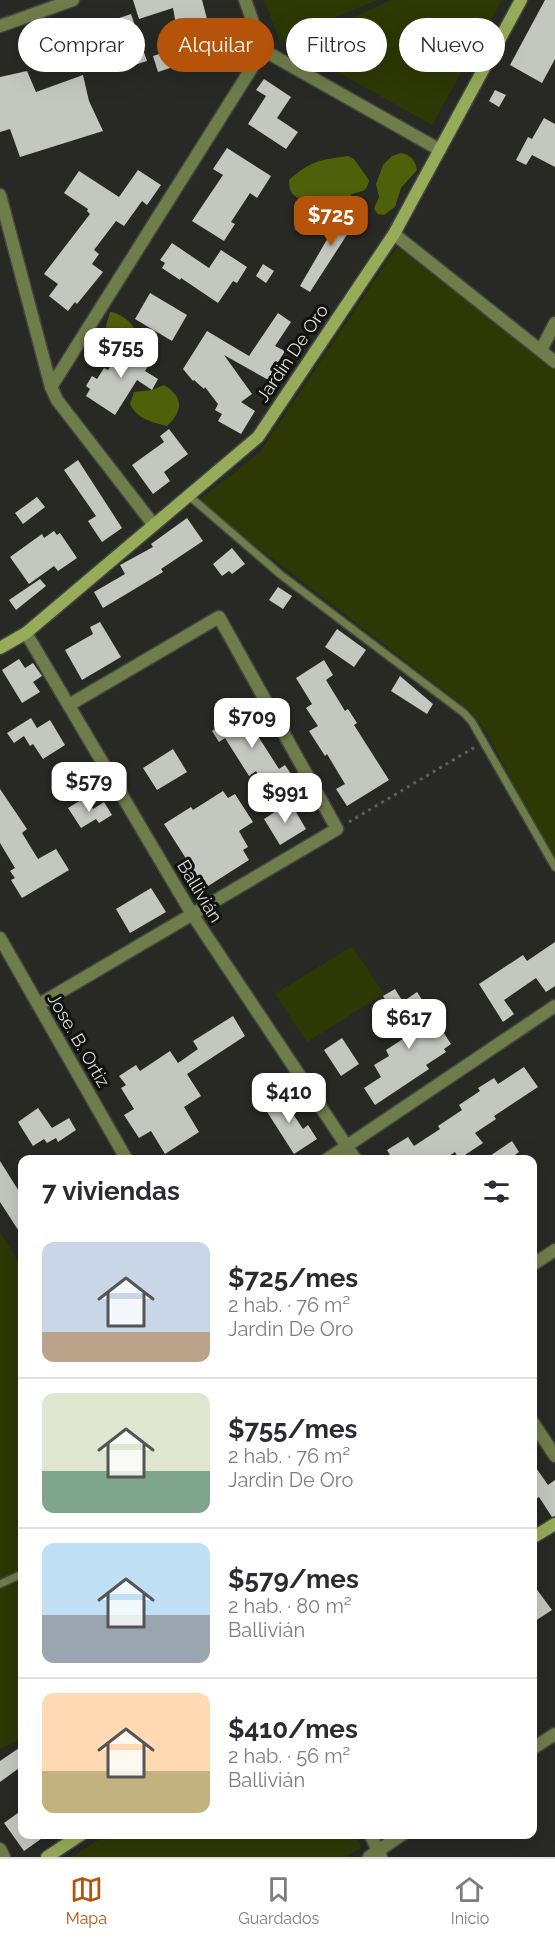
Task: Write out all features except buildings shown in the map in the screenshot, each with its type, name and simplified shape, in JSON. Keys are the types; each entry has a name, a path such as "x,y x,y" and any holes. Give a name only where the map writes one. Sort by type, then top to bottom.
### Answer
{"street":[{"path":"0,26 73,0"},
{"path":"245,0 251,18"},
{"name":"Jardin De Oro","path":"0,648 26,633 258,437 393,234 521,0"},
{"path":"274,56 440,150"},
{"path":"51,387 249,72"},
{"path":"0,195 51,387 57,400 153,524"},
{"path":"393,234 555,362"},
{"path":"541,350 555,323"},
{"path":"38,1005 337,829 219,617 69,705"},
{"name":"Ballivián","path":"26,633 192,914 352,1155"},
{"name":"Jose. B. Ortiz","path":"0,938 124,1155"},
{"path":"333,1155 555,1006"},
{"path":"537,1262 555,1250"},
{"path":"537,1429 555,1456"},
{"path":"537,1535 555,1524"},
{"path":"537,1746 555,1734"},
{"path":"47,1857 74,1839"},
{"path":"371,1839 376,1855 397,1839"},
{"path":"0,1849 4,1857"}],"lane":[{"path":"187,495 281,575 464,713 555,867"},
{"path":"0,1584 18,1576"}],"path":[{"path":"337,829 483,742"}],"green space":[{"path":"264,0 377,0 334,18 286,18 286,38 280,41 274,26 274,18 271,18"},
{"path":"391,0 502,0 492,18 399,18 399,72 462,72 432,125 337,72 387,72 387,18 352,18"},
{"path":"401,153 412,159 417,170 401,188 395,207 384,215 378,214 374,209 379,197 376,184 383,165 392,156"},
{"path":"348,156 354,159 369,180 367,187 352,194 345,215 338,224 324,233 319,230 320,223 316,219 301,231 294,230 303,205 301,199 291,192 289,180 304,168 317,162"},
{"path":"397,247 555,368 555,866 489,736 469,710 198,501 260,452"},
{"path":"110,312 130,322 135,337 131,342 104,355 101,354 101,347 107,340 106,326"},
{"path":"164,385 175,394 179,404 176,415 167,426 141,416 130,404 134,392 152,390"},
{"path":"352,946 384,994 307,1042 275,994"},
{"path":"0,1231 18,1261 18,1741 0,1749"},
{"path":"100,1839 357,1839 362,1847 346,1857 72,1857"}]}
